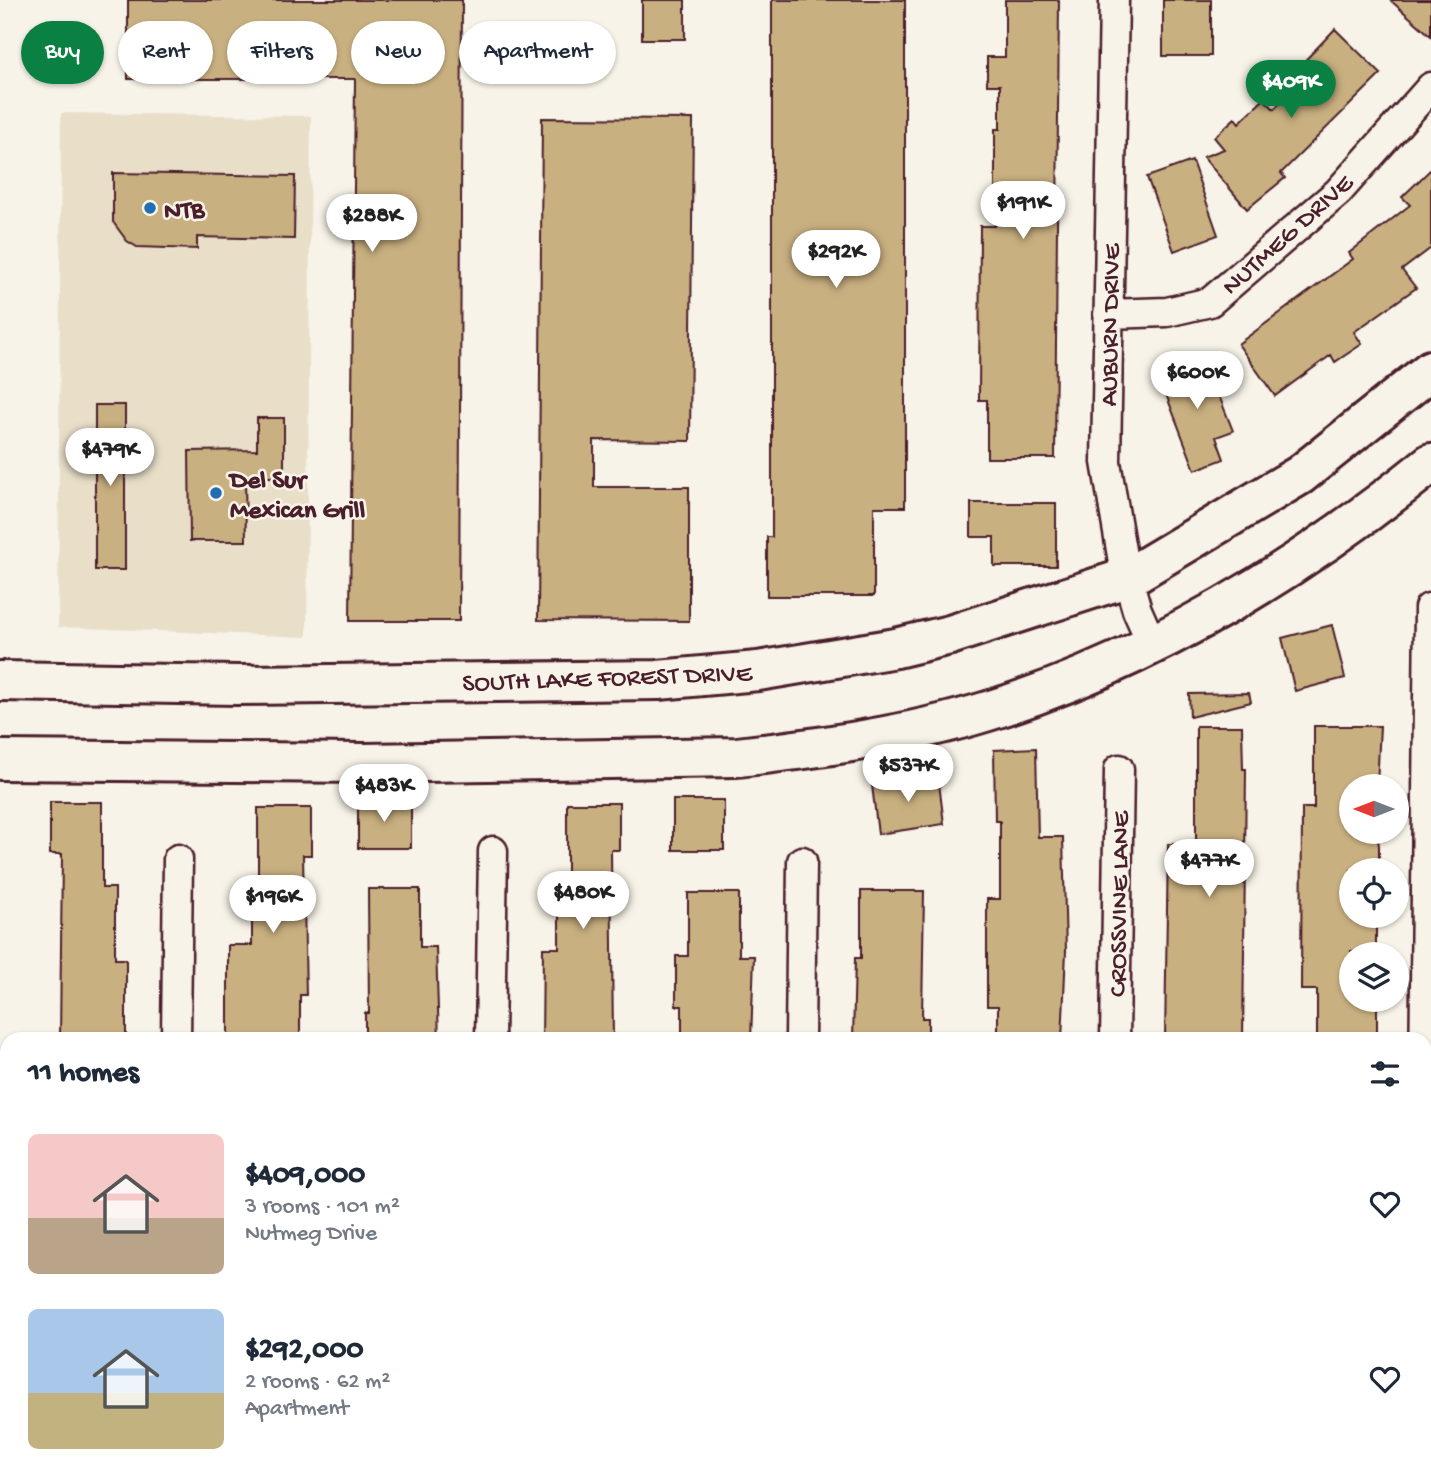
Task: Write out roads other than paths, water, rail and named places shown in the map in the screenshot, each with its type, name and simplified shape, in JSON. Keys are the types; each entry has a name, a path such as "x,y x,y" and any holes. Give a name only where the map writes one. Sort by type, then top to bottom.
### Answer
{"main road":[{"name":"SOUTH LAKE FOREST DRIVE","path":"0,681 386,684 658,680 758,671 843,658 950,635 1129,577 1300,475 1431,370"},
{"path":"0,760 365,763 737,758 796,751 910,730 987,711 1152,644 1209,616 1306,557 1372,511 1431,463"}],"street":[{"name":"AUBURN DRIVE","path":"1114,0 1106,462 1123,562 1137,610 1152,644"},
{"name":"NUTMEG DRIVE","path":"1108,314 1167,312 1210,302 1338,192 1431,87"},
{"path":"1424,1032 1429,608"},
{"name":"CROSSVINE LANE","path":"1115,1032 1119,769"},
{"path":"490,1032 493,851"},
{"path":"176,1032 178,859"},
{"path":"800,1032 802,861"}],"place":[{"name":"NTB","path":"150,208"},
{"name":"Del Sur Mexican Grill","path":"216,493"}]}
